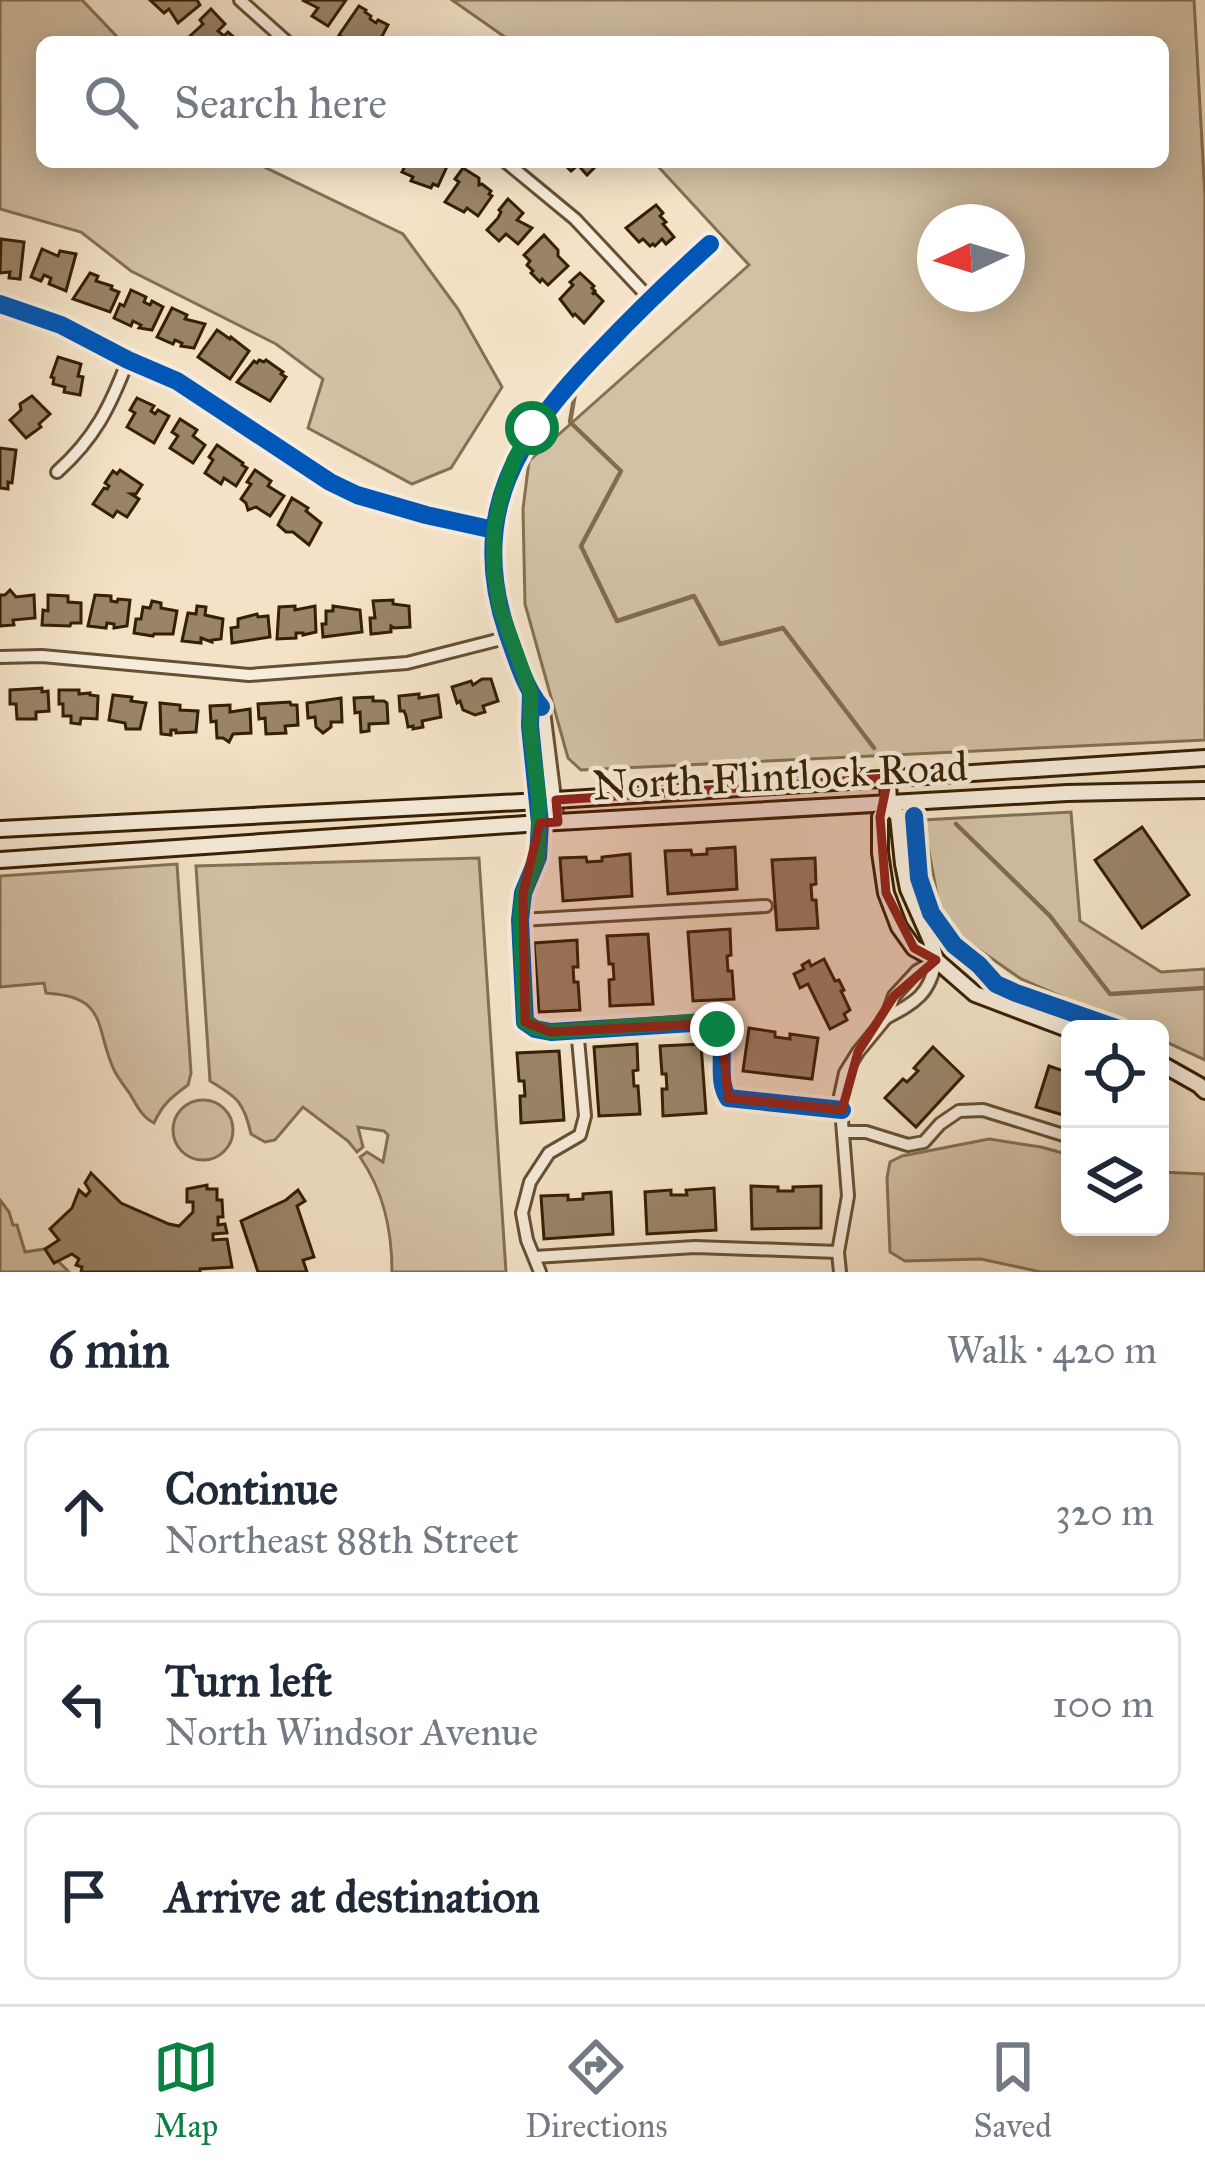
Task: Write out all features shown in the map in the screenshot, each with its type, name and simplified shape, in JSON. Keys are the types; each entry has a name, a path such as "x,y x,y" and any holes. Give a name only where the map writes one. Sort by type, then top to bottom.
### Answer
{"main road":[{"name":"North Flintlock Road","path":"0,830 1204,759"},
{"path":"1204,759 1205,790"},
{"path":"888,778 908,889 936,960"},
{"name":"North Flintlock Road","path":"0,860 557,822 1205,790"},
{"path":"890,805 880,817 886,893 899,927 914,948 936,960 975,994 1061,1027"},
{"path":"1169,1069 1205,1091"}],"street":[{"path":"240,0 280,36"},
{"path":"513,168 574,219 650,298"},
{"path":"557,822 544,712 531,694 509,637 497,590 494,530 501,497 514,460 557,396 650,298 710,244"},
{"path":"0,304 62,325 177,381 357,495 494,530"},
{"path":"57,472 83,448 110,407 128,360"},
{"path":"0,658 60,658 250,675 407,663 509,637"},
{"path":"531,694 540,823 538,857 523,893 520,920 525,1022 551,1032 708,1022 721,1038 722,1087 728,1097 842,1110"},
{"path":"520,920 766,905"},
{"path":"840,1272 838,1252 848,1196 840,1096 845,1073 886,1018 932,984 936,960"},
{"path":"541,1272 522,1213 530,1182 549,1153 580,1135 585,1116 577,1028"},
{"path":"844,1132 866,1132 908,1144 923,1142 959,1111 983,1110 1061,1134"},
{"path":"535,1257 695,1247 838,1252"}],"highlighted area":[{"path":"888,778 880,817 886,893 914,948 936,960 894,996 858,1052 842,1110 728,1098 721,1023 551,1032 525,1022 523,893 540,823 558,822 556,800"}],"shaded area":[{"path":"0,0 82,0 116,36 36,36 36,168 266,168 403,234 458,309 502,387 451,468 412,484 308,428 323,379 276,344 131,271 81,232 0,209"},
{"path":"452,0 1194,0 1205,196 1205,740 581,770 568,758 525,604 523,509 529,461 749,265 660,168 1169,168 1169,36 503,36"},
{"path":"1071,812 1080,921 1161,972 1205,969 1205,1060 1169,1043 1169,1020 1115,1020 1021,979 955,933 939,905 923,820"},
{"path":"479,858 506,1272 392,1272 385,1212 360,1157 367,1152 383,1162 388,1135 358,1127 363,1147 357,1152 303,1107 275,1140 265,1142 251,1134 238,1102 210,1081 196,866"},
{"path":"177,864 191,1073 188,1085 168,1101 154,1123 140,1111 116,1073 90,1008 66,996 46,993 44,983 0,987 0,876"},
{"path":"203,1100 224,1109 233,1130 224,1151 203,1160 182,1151 173,1130 182,1109"},
{"path":"989,1139 1061,1153 1061,1236 1169,1236 1169,1172 1205,1174 1205,1272 1041,1272 981,1259 905,1261 890,1252 887,1178 890,1162"},
{"path":"0,1200 17,1225 25,1252 45,1249 54,1263 58,1261 69,1272 0,1272"}],"building":[{"path":"150,0 197,0 200,5 178,23 169,9 164,13"},
{"path":"302,0 346,0 328,26 312,16 318,8"},
{"path":"359,6 376,23 388,25 382,36 339,35"},
{"path":"211,9 225,24 218,31 224,36 190,36 203,24 200,20"},
{"path":"404,168 446,168 438,186 431,188 402,172"},
{"path":"463,168 491,191 478,216 445,202"},
{"path":"508,199 523,213 517,220 532,228 518,244 506,234 499,241 487,230"},
{"path":"656,205 674,237 666,244 662,239 650,246 626,228"},
{"path":"544,235 568,266 548,285 531,273 524,255"},
{"path":"1,239 24,242 20,279 9,278 10,272 0,273"},
{"path":"42,249 58,256 60,251 76,254 66,291 49,284 51,278 44,275 41,281 31,277"},
{"path":"90,273 119,292 110,312 73,299"},
{"path":"580,273 594,286 592,294 603,301 584,323 560,299"},
{"path":"131,290 146,297 144,302 163,307 152,330 114,318"},
{"path":"172,308 187,315 185,319 205,324 194,348 157,337"},
{"path":"217,330 249,351 230,379 198,357"},
{"path":"58,357 81,364 80,395 53,384"},
{"path":"259,360 266,360 286,377 270,401 237,382"},
{"path":"32,396 50,414 26,438 10,420"},
{"path":"137,398 154,406 155,414 158,410 169,416 154,443 127,427"},
{"path":"180,419 197,430 193,436 205,445 193,463 170,448 178,436 172,432"},
{"path":"217,445 247,468 236,486 224,478 221,484 205,473"},
{"path":"0,448 16,450 8,489 0,488"},
{"path":"120,470 142,485 131,494 139,499 127,517 117,511 113,517 93,504 109,486 105,483 113,471"},
{"path":"255,470 284,496 270,516 256,507 248,510 241,499"},
{"path":"292,498 321,523 309,545 278,525"},
{"path":"10,590 16,597 34,595 35,618 0,626 0,595"},
{"path":"48,595 68,596 68,602 81,603 81,623 42,625"},
{"path":"95,595 111,596 117,602 130,600 127,626 88,626"},
{"path":"393,600 393,604 409,606 410,627 391,626 391,632 371,634 373,601"},
{"path":"152,601 177,611 173,634 134,633 136,619 141,619 143,607 150,608"},
{"path":"197,606 206,607 205,615 223,619 221,639 182,641 188,613 196,614"},
{"path":"295,606 295,610 315,606 316,632 277,639 279,607"},
{"path":"333,606 360,610 362,632 323,637 326,611 333,611"},
{"path":"268,616 270,637 232,643 231,628 238,627 238,619"},
{"path":"491,679 498,701 475,715 457,703 452,687"},
{"path":"10,690 48,691 49,711 36,712 36,719 17,719"},
{"path":"59,690 98,696 97,719 71,723 71,716 63,716"},
{"path":"419,694 419,698 438,695 441,717 422,721 423,727 413,729 400,711 399,696"},
{"path":"113,695 146,703 140,729 126,729 125,723 109,720"},
{"path":"373,697 373,701 387,703 388,723 369,724 369,731 361,732 354,698"},
{"path":"341,698 342,722 331,722 323,733 315,717 308,718 307,703"},
{"path":"160,703 198,711 196,732 161,734"},
{"path":"258,704 297,705 298,725 285,726 286,733 266,734"},
{"path":"230,705 230,712 250,709 251,733 233,734 229,742 217,738 210,706"},
{"path":"1142,827 1189,895 1142,928 1095,860"},
{"path":"735,847 737,889 668,894 665,851 691,850 692,855"},
{"path":"630,854 632,896 563,901 560,858 586,857 587,862"},
{"path":"815,858 816,884 811,885 818,928 777,930 772,860"},
{"path":"730,929 731,955 727,956 734,999 693,1001 688,932"},
{"path":"648,934 653,1004 610,1006 609,980 614,979 607,936"},
{"path":"577,940 578,967 573,967 580,1010 539,1012 534,943"},
{"path":"824,959 835,981 839,980 850,1010 844,1014 847,1020 830,1029 808,984 800,988 794,974 809,961 811,966"},
{"path":"749,1028 775,1032 775,1037 818,1038 812,1079 743,1071"},
{"path":"637,1044 638,1070 633,1071 640,1114 599,1116 594,1047"},
{"path":"701,1044 706,1113 663,1116 662,1089 667,1089 660,1046"},
{"path":"933,1047 963,1076 916,1127 885,1098 918,1071 914,1068"},
{"path":"559,1051 564,1120 521,1123 520,1096 525,1096 517,1053"},
{"path":"1049,1066 1061,1070 1061,1114 1036,1107"},
{"path":"91,1173 121,1203 179,1226 193,1212 187,1189 207,1185 207,1189 217,1189 223,1217 218,1217 218,1225 225,1224 227,1233 213,1234 213,1240 227,1239 232,1267 200,1272 81,1272 82,1267 76,1265 79,1259 72,1254 54,1263 45,1249 59,1240 50,1229 72,1208 79,1190 86,1196 90,1191 85,1183"},
{"path":"751,1186 793,1191 793,1187 821,1186 821,1228 752,1229"},
{"path":"714,1188 716,1230 647,1234 645,1192 671,1190 671,1195 687,1195 686,1190"},
{"path":"298,1190 305,1201 297,1206 314,1257 303,1260 307,1272 258,1272 241,1221"},
{"path":"611,1192 613,1234 544,1239 541,1196 568,1195 568,1200"}],"waterway":[{"path":"575,393 570,422 621,471 581,546 617,621 694,596 720,644 783,628 874,748"},
{"path":"956,824 1050,916 1110,994 1205,988"}],"cycle path":[{"path":"541,707 517,661 496,589 497,513 508,479 524,446 569,384 710,244"},
{"path":"0,304 61,325 177,381 357,495 494,530"},
{"path":"531,695 540,823 538,857 523,893 520,920 525,1022 551,1032 708,1022 720,1038 728,1098 842,1110"},
{"path":"914,816 919,878 931,913 954,945 996,984 1093,1020"}],"route":[{"path":"532,428 514,460 494,530 500,608 531,694 539,801 538,857 523,893 520,920 525,1022 551,1032 696,1021 717,1029"}]}
